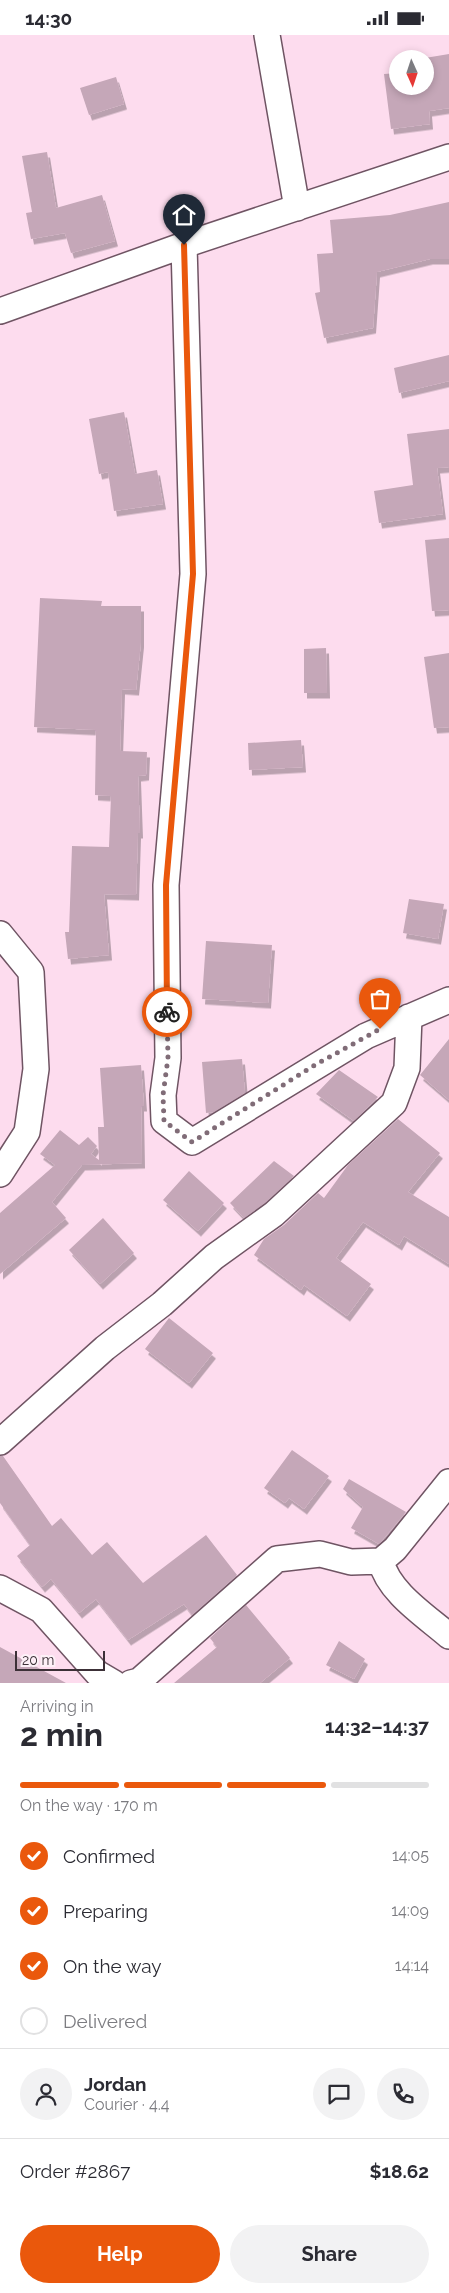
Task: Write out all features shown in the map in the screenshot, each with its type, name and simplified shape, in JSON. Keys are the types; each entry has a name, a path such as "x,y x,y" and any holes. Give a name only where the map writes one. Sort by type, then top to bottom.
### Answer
{"street":[{"path":"267,35 297,208"},
{"path":"0,311 184,245 449,157"},
{"path":"184,245 193,574 166,885 168,1058 163,1095 164,1121 192,1142 366,1036 449,1000"},
{"path":"0,934 31,972 36,1069 27,1132 0,1174"},
{"path":"0,1442 104,1348 162,1304 214,1257 274,1214 394,1103 406,1068 409,1017"},
{"path":"131,1683 139,1681 277,1559 320,1554 352,1562 381,1561 396,1549 449,1482"},
{"path":"381,1561 384,1572 400,1593 449,1636"},
{"path":"0,1588 41,1610 97,1673 114,1683"}],"building":[{"path":"449,54 449,108 429,111 430,124 391,129 384,74 389,74 389,95 434,95 434,56"},
{"path":"116,77 124,104 89,115 80,88"},
{"path":"47,152 56,208 102,195 115,241 71,253 65,233 31,239 26,213 32,212 22,156"},
{"path":"449,202 449,259 430,259 377,272 373,328 324,338 315,293 320,292 317,254 333,253 330,220 390,215"},
{"path":"449,355 449,381 399,393 394,368"},
{"path":"124,412 135,474 157,470 163,504 114,511 108,472 99,474 89,419"},
{"path":"449,429 449,467 437,468 443,514 379,523 374,491 413,485 407,434"},
{"path":"449,538 449,610 432,611 425,540"},
{"path":"40,598 102,601 101,606 141,606 141,642 136,690 122,689 120,751 147,752 146,775 138,776 140,833 138,833 136,895 104,894 109,955 68,959 65,932 69,932 72,846 109,847 111,796 95,795 96,730 34,727"},
{"path":"326,648 327,693 304,693 304,649"},
{"path":"449,653 449,727 434,728 424,657"},
{"path":"301,740 303,767 249,770 248,743"},
{"path":"409,899 444,904 438,939 403,933"},
{"path":"206,941 272,945 268,1003 202,999"},
{"path":"449,1039 449,1100 420,1075"},
{"path":"242,1059 245,1093 214,1112 206,1113 202,1062"},
{"path":"141,1065 144,1106 141,1106 142,1163 82,1165 52,1202 66,1218 0,1274 0,1213 55,1165 40,1154 60,1130 79,1145 88,1137 97,1146 91,1154 99,1160 98,1127 104,1127 100,1068"},
{"path":"339,1070 378,1097 354,1121 316,1094"},
{"path":"398,1119 440,1153 408,1192 449,1217 449,1264 404,1236 399,1245 363,1222 336,1258 371,1284 347,1316 304,1285 301,1290 254,1255 264,1239 284,1225 318,1193 324,1198 348,1165"},
{"path":"274,1161 294,1176 265,1203 244,1218 230,1203"},
{"path":"189,1171 224,1203 198,1231 163,1200"},
{"path":"103,1218 134,1253 100,1284 69,1250"},
{"path":"169,1318 213,1353 189,1383 145,1349"},
{"path":"292,1450 329,1476 304,1509 289,1498 285,1503 264,1488"},
{"path":"0,1456 3,1456 52,1526 61,1518 92,1555 107,1542 143,1583 206,1535 237,1575 192,1615 184,1604 128,1640 96,1599 79,1613 51,1579 42,1587 17,1556 30,1545 0,1503"},
{"path":"349,1479 406,1512 379,1544 351,1528 363,1507 343,1489"},
{"path":"246,1605 290,1658 260,1683 174,1683 217,1647 210,1638"},
{"path":"339,1641 365,1659 354,1679 326,1665"},
{"path":"0,1647 66,1683 0,1683"}],"way so far":[{"path":"167,1012 168,1058 163,1095 164,1121 192,1142 315,1065 380,1029"}],"route":[{"path":"167,1012 166,885 193,574 184,245"}]}
